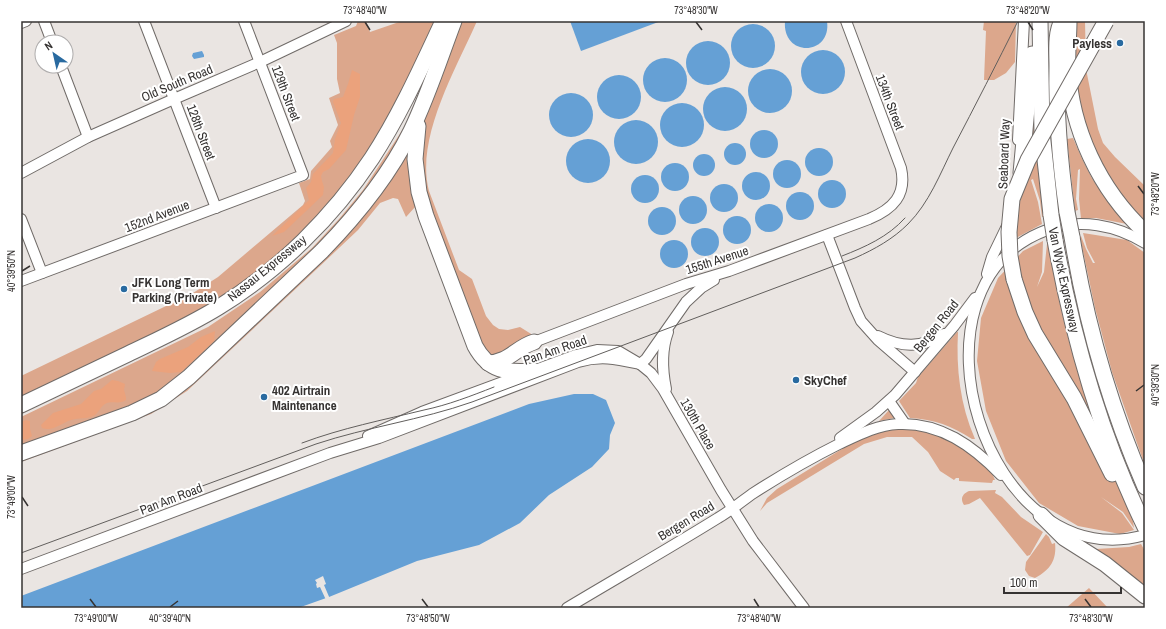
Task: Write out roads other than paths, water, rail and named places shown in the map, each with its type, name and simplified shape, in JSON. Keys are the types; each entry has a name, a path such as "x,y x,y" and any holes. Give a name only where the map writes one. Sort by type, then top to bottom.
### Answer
{"highway":[{"name":"Nassau Expressway","path":"21,405 194,322 242,291 292,251 336,205 371,159 400,110 443,21"},
{"path":"21,453 132,413 161,399 178,386 311,262 342,230 366,201 404,144 420,113 454,21"},
{"path":"1013,208 1022,169 1034,21"},
{"name":"Van Wyck Expressway","path":"1040,21 1042,132 1055,240 1069,308 1089,383 1107,437 1144,528"},
{"name":"Van Wyck Expressway","path":"1062,21 1059,26 1056,83 1060,154 1067,212 1086,308 1100,363 1122,430 1145,487"},
{"path":"1069,21 1069,79 1076,119 1081,136 1089,156 1105,184 1125,210 1145,232"},
{"path":"1106,21 1028,160 1012,199 1009,232 1010,256 1014,279 1025,312 1035,334 1074,398 1114,478 1134,504"},
{"path":"420,113 415,159 416,181 420,200 473,340 480,354 488,363 499,369 508,372 534,371"},
{"path":"488,363 504,360 522,347 534,342"},
{"path":"1041,515 1064,538 1105,564 1145,596"}],"street":[{"path":"21,23 26,21"},
{"path":"44,21 49,34"},
{"name":"128th Street","path":"144,21 216,208"},
{"name":"129th Street","path":"244,21 303,175"},
{"name":"Old South Road","path":"21,173 88,137 260,62 346,21"},
{"name":"134th Street","path":"846,21 899,161 903,178 900,193"},
{"name":"Seaboard Way","path":"984,286 989,266 1013,208 1017,169 1024,21"},
{"path":"64,74 88,137"},
{"name":"152nd Avenue","path":"21,281 303,175"},
{"name":"155th Avenue","path":"534,342 686,284 730,271 875,217 895,202 900,193"},
{"path":"21,219 42,273"},
{"path":"1144,528 1121,539 1094,538 1066,530 1041,515 1025,500 1007,478 992,452 981,428 971,385 969,336 973,315 984,286 998,264 1013,249 1033,236 1056,227 1078,224 1099,225 1127,233 1145,243"},
{"path":"827,235 857,314 869,332 915,372"},
{"path":"640,364 646,359 660,337 695,292 730,271"},
{"name":"Bergen Road","path":"567,608 702,528 818,455 876,412 889,401 951,330 984,286"},
{"path":"667,395 663,370 663,352 665,339 671,323"},
{"path":"869,332 892,342 908,345 929,342 951,330"},
{"name":"Pan Am Road","path":"330,454 412,416 576,355 597,350 618,351 640,364"},
{"name":"Pan Am Road","path":"21,569 330,454 379,438 582,361 604,358 640,364"},
{"name":"130th Place","path":"640,364 652,373 667,395 733,508 770,563 804,608"},
{"path":"889,401 905,424"},
{"name":"Bergen Road","path":"818,455 867,431 883,426 905,424 932,428 957,439 975,452 1003,478 1007,478"}],"water":[{"path":"570,21 661,21 581,51"},
{"path":"785,21 827,21 827,33 822,41 815,46 807,48 798,46 791,42 786,33"},
{"path":"753,24 765,28 771,34 775,46 771,58 765,64 753,68 741,64 735,58 731,46 735,34 741,28"},
{"path":"708,41 720,45 726,51 730,63 726,75 720,81 708,85 696,81 690,75 686,63 690,51 696,45"},
{"path":"823,50 835,54 841,60 845,72 841,84 835,90 823,94 811,90 805,84 801,72 805,60 811,54"},
{"path":"202,51 204,57 194,59 192,56 193,53"},
{"path":"665,58 677,62 683,68 687,80 683,92 677,98 665,102 653,98 647,92 643,80 647,68 653,62"},
{"path":"770,69 782,73 788,79 792,91 788,103 782,109 770,113 758,109 752,103 748,91 752,79 758,73"},
{"path":"619,75 631,79 637,85 641,97 637,109 631,115 619,119 607,115 601,109 597,97 601,85 607,79"},
{"path":"725,87 737,91 743,97 747,109 743,121 737,127 725,131 713,127 707,121 703,109 707,97 713,91"},
{"path":"571,93 583,97 589,103 593,115 589,127 583,133 571,137 559,133 553,127 549,115 553,103 559,97"},
{"path":"682,103 694,107 700,113 704,125 700,137 694,143 682,147 670,143 664,137 660,125 664,113 670,107"},
{"path":"636,120 648,124 654,130 658,142 654,154 648,160 636,164 624,160 618,154 614,142 618,130 624,124"},
{"path":"764,130 774,134 778,144 774,154 764,158 754,154 750,144 754,134"},
{"path":"588,139 600,143 606,149 610,161 606,173 600,179 588,183 576,179 570,173 566,161 570,149 576,143"},
{"path":"735,143 743,146 746,154 743,162 735,165 727,162 724,154 727,146"},
{"path":"819,148 829,152 833,162 829,172 819,176 809,172 805,162 809,152"},
{"path":"704,154 712,157 715,165 712,173 704,176 696,173 693,165 696,157"},
{"path":"787,160 797,164 801,174 797,184 787,188 777,184 773,174 777,164"},
{"path":"675,163 685,167 689,177 685,187 675,191 665,187 661,177 665,167"},
{"path":"756,172 766,176 770,186 766,196 756,200 746,196 742,186 746,176"},
{"path":"645,175 655,179 659,189 655,199 645,203 635,199 631,189 635,179"},
{"path":"832,180 842,184 846,194 842,204 832,208 822,204 818,194 822,184"},
{"path":"724,184 734,188 738,198 734,208 724,212 714,208 710,198 714,188"},
{"path":"800,192 810,196 814,206 810,216 800,220 790,216 786,206 790,196"},
{"path":"693,196 703,200 707,210 703,220 693,224 683,220 679,210 683,200"},
{"path":"769,204 779,208 783,218 779,228 769,232 759,228 755,218 759,208"},
{"path":"662,207 672,211 676,221 672,231 662,235 652,231 648,221 652,211"},
{"path":"737,216 747,220 751,230 747,240 737,244 727,240 723,230 727,220"},
{"path":"705,228 715,232 719,242 715,252 705,256 695,252 691,242 695,232"},
{"path":"674,240 684,244 688,254 684,264 674,268 664,264 660,254 664,244"},
{"path":"574,394 593,394 606,400 615,423 610,435 609,449 592,467 549,495 520,523 479,545 417,561 298,608 21,608 21,596 529,404"}],"tram line":[{"path":"21,553 316,444 433,414 472,402 855,258 870,251 890,239 908,224 928,198 1018,21"},
{"path":"842,256 868,245 884,236 905,218"},
{"path":"302,443 347,429 442,406 494,387"}],"place":[{"name":"Payless","path":"1120,43"},
{"name":"JFK Long Term Parking (Private)","path":"124,289"},
{"name":"SkyChef","path":"796,380"},
{"name":"402 Airtrain Maintenance","path":"264,397"}]}
